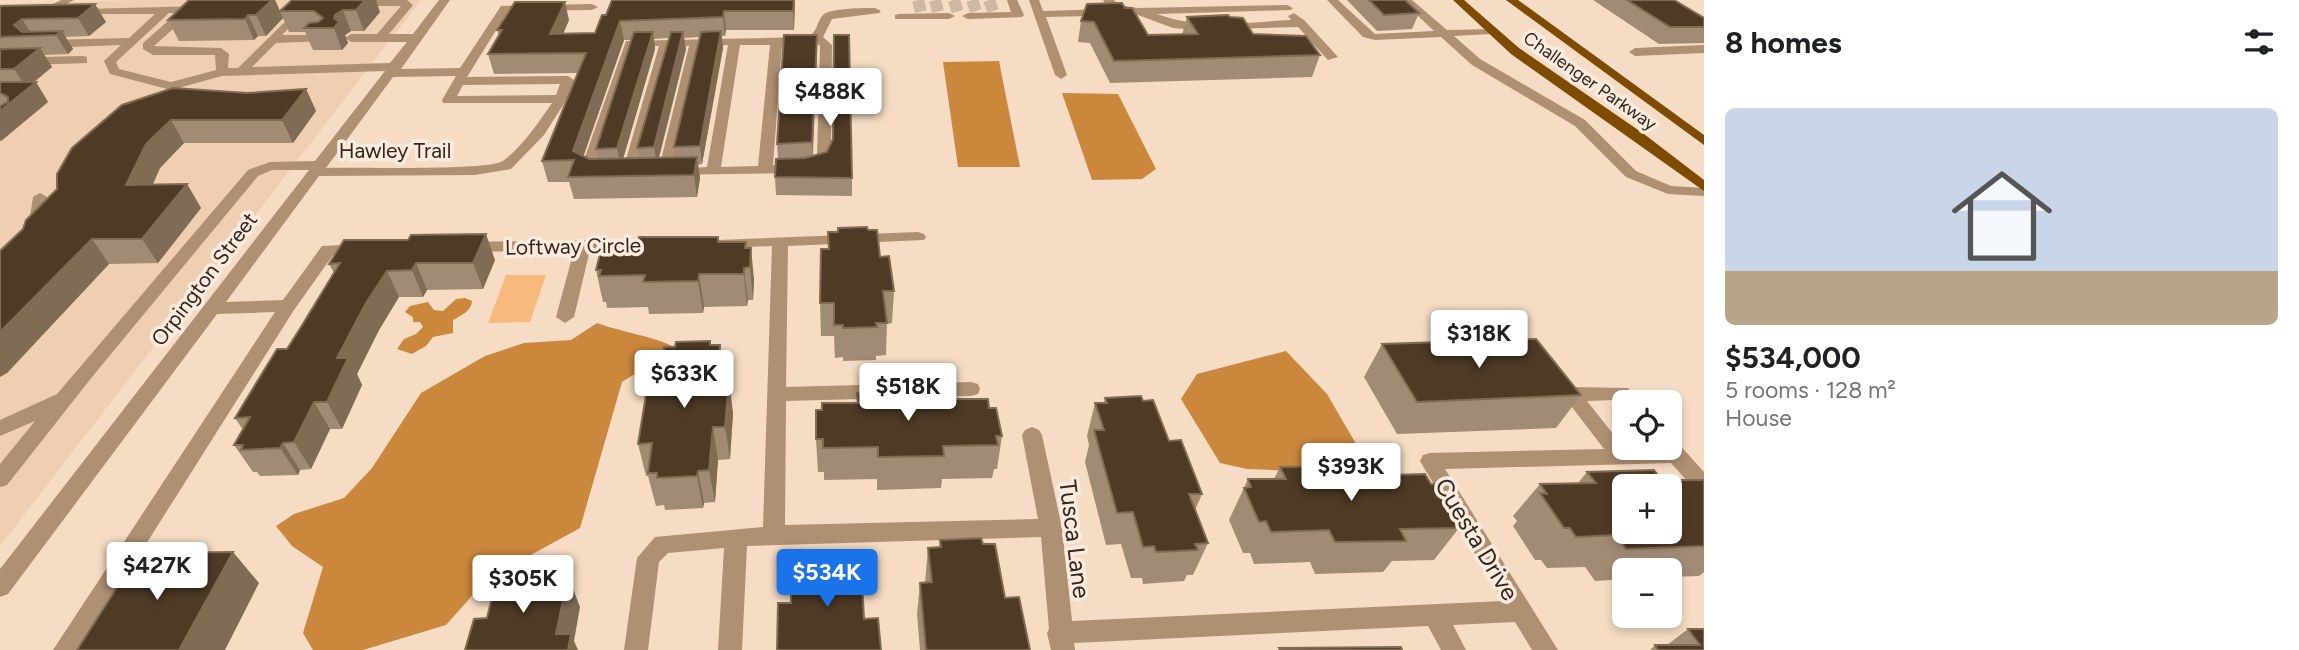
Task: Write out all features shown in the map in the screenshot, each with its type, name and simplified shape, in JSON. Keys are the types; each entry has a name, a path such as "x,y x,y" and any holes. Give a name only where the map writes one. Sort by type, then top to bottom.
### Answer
{"main road":[{"name":"Challenger Parkway","path":"1458,0 1515,51 1639,137 1704,190"},
{"name":"Challenger Parkway","path":"1511,0 1704,141"}],"street":[{"path":"0,15 50,10 69,0"},
{"path":"109,12 124,0"},
{"path":"177,0 110,61 114,71 171,86 222,72 242,71 393,70 461,76 568,80 561,99 447,100 461,76 505,8 592,7"},
{"name":"Orpington Street","path":"0,587 445,0"},
{"path":"974,14 1018,15 1012,0"},
{"path":"1034,0 1061,75"},
{"path":"1108,0 1114,8 1141,12 1177,26 1301,23"},
{"path":"1332,0 1364,32 1376,37 1446,36 1458,32 1492,31"},
{"path":"1342,0 1366,25 1364,32"},
{"path":"1406,0 1476,62 1580,123 1631,174 1668,190 1704,190"},
{"path":"339,3 402,2 408,5 380,38"},
{"path":"1039,14 1141,12 1283,4 1332,57"},
{"path":"242,71 303,6"},
{"path":"84,12 213,9"},
{"path":"187,10 147,46 153,51 217,51 223,54 222,72"},
{"path":"817,38 826,45 824,157 820,166 805,169 594,174 587,170 630,43 817,38 823,32 827,17 833,14 942,15"},
{"path":"351,38 417,38"},
{"path":"272,39 323,39"},
{"path":"34,44 132,41"},
{"path":"713,171 735,41"},
{"path":"765,170 776,41"},
{"path":"647,173 666,42"},
{"path":"647,173 696,42"},
{"path":"1635,52 1704,49"},
{"path":"0,62 83,60"},
{"name":"Hawley Trail","path":"0,479 64,398 253,173 270,166 474,171 506,166 539,132 561,99"},
{"path":"26,241 35,232 40,197"},
{"path":"701,243 918,237"},
{"path":"774,535 780,242"},
{"name":"Loftway Circle","path":"449,248 675,244"},
{"path":"565,317 583,245"},
{"path":"65,650 288,306 328,250 382,249"},
{"path":"209,308 288,306"},
{"path":"777,394 971,388"},
{"path":"1612,393 1570,394 1612,445"},
{"path":"0,429 64,398"},
{"name":"Tusca Lane","path":"1032,435 1051,528 1061,642"},
{"name":"Cuesta Drive","path":"1061,642 1521,611 1430,461 1612,457"},
{"name":"Cuesta Drive","path":"1681,460 1704,486"},
{"path":"636,650 648,558 663,544 774,535 1051,528"},
{"path":"730,650 736,539"},
{"path":"1521,611 1546,650"},
{"path":"1434,615 1454,650"}],"shaded area":[{"path":"137,0 421,0 0,546 0,4"},
{"path":"999,61 1020,167 958,167 943,62"},
{"path":"1062,93 1118,94 1156,169 1142,179 1092,180"},
{"path":"506,275 546,275 530,322 488,323"},
{"path":"465,298 472,301 472,304 466,312 453,320 453,333 433,337 426,346 412,354 397,349 404,339 416,334 423,327 420,322 413,322 413,317 405,312 410,306 428,302 434,310 443,311 456,299"},
{"path":"597,323 676,348 622,382 580,528 487,579 446,625 363,650 313,650 303,633 323,567 292,546 276,526 294,514 344,498 372,468 421,393 485,356 524,343 571,340"},
{"path":"1286,351 1327,394 1359,449 1339,473 1247,469 1220,463 1181,399 1197,374"}],"building":[{"path":"189,0 272,0 256,15 248,15 245,19 168,20"},
{"path":"292,0 365,0 356,10 343,10 335,15 334,18 339,22 334,28 304,28 323,18 314,11 280,11"},
{"path":"612,0 794,0 793,11 724,11 723,17 620,21 573,151 589,159 697,157 694,175 568,177 574,160 542,161 586,53 488,54 502,30 497,30 515,2 565,2 550,34 595,33"},
{"path":"1369,0 1405,0 1419,13 1384,15"},
{"path":"1627,0 1674,0 1704,18 1704,27 1670,27"},
{"path":"1122,3 1125,8 1132,8 1148,35 1198,34 1187,17 1228,15 1243,18 1253,34 1306,36 1320,55 1114,61 1094,22 1081,21 1087,4"},
{"path":"95,4 78,18 22,19 14,25 22,32 62,31 56,35 0,37 0,6"},
{"path":"721,31 700,146 674,147 701,32"},
{"path":"634,32 653,32 617,148 596,149"},
{"path":"671,32 683,32 654,147 637,148"},
{"path":"784,35 817,35 812,142 777,144"},
{"path":"834,35 849,35 852,178 775,177 776,159 805,158 827,152 833,139"},
{"path":"40,48 14,69 0,69 0,49"},
{"path":"0,82 36,82 0,111 0,106 8,102 8,97 0,93"},
{"path":"173,88 247,93 306,89 282,120 171,120 146,144 126,185 187,184 142,239 92,239 0,332 0,251 57,189 57,174 72,148 122,105"},
{"path":"867,227 868,230 877,230 880,257 889,256 894,291 883,291 887,323 876,323 877,327 843,328 843,325 834,325 834,303 820,303 821,249 829,249 828,232 838,232 838,228"},
{"path":"486,234 473,263 416,263 412,270 387,271 366,303 337,358 348,358 327,402 314,402 294,442 283,443 280,448 241,450 243,445 234,445 250,417 235,418 277,349 287,349 301,327 340,263 329,264 344,240 408,240 411,235"},
{"path":"639,237 718,237 718,242 746,242 745,248 751,248 750,267 744,268 744,274 699,274 698,281 643,282 645,275 599,276 601,270 596,270 601,250 606,250 607,245 637,245"},
{"path":"1536,339 1581,395 1417,402 1382,344"},
{"path":"710,341 710,345 720,345 717,381 729,380 725,427 713,427 709,470 698,471 697,476 657,478 657,473 648,473 652,443 638,444 650,371 661,370 664,347 675,347 676,342"},
{"path":"953,392 954,399 988,399 989,408 996,408 1002,436 996,436 998,445 943,446 944,456 878,457 878,447 823,448 823,439 816,439 816,410 822,410 822,403 858,403 857,393"},
{"path":"1141,396 1143,401 1153,400 1169,441 1181,440 1202,494 1189,494 1208,543 1195,544 1198,550 1156,552 1154,546 1143,547 1133,512 1117,513 1094,430 1104,430 1095,403 1107,403 1105,398"},
{"path":"1384,466 1389,475 1425,474 1431,484 1438,484 1459,518 1452,518 1459,528 1400,529 1406,541 1335,542 1329,530 1271,532 1266,521 1259,522 1244,488 1251,487 1248,479 1286,479 1280,467"},
{"path":"1654,470 1657,474 1612,474 1612,535 1576,537 1570,528 1564,528 1540,493 1547,494 1540,484 1596,483 1587,472"},
{"path":"1682,480 1704,480 1704,546 1626,549 1622,544 1682,544"},
{"path":"981,538 983,544 995,544 1005,598 1019,597 1030,650 926,650 920,583 932,582 928,548 941,547 940,540"},
{"path":"233,552 179,650 77,650 139,553"},
{"path":"848,557 848,563 861,562 864,619 878,618 881,650 777,650 778,603 791,603 791,567 805,566 805,559"},
{"path":"556,571 555,577 568,576 556,634 571,634 568,650 465,650 474,619 487,618 496,581 511,580 513,573"},
{"path":"1688,629 1704,629 1704,650 1658,650 1655,645 1700,645"},
{"path":"1401,647 1402,650 1279,648"}],"tunnel":[{"path":"918,0 921,12"},
{"path":"935,0 938,12"},
{"path":"954,0 959,16"},
{"path":"972,0 976,11"},
{"path":"989,0 993,11"}]}
